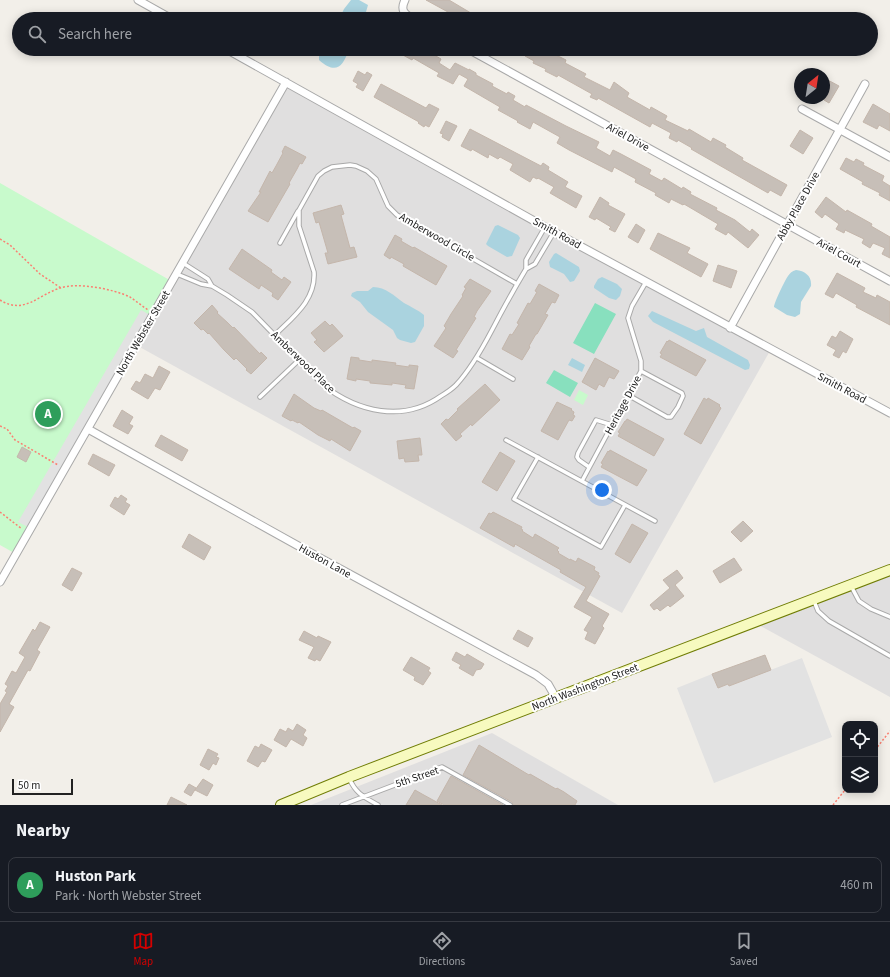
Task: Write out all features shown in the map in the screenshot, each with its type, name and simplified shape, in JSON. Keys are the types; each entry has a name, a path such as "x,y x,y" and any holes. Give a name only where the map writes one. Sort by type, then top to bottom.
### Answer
{"main road":[{"name":"North Washington Street","path":"281,805 349,777 890,570"}],"street":[{"path":"138,0 159,12"},
{"path":"403,12 402,5 405,0"},
{"name":"Smith Road","path":"239,56 544,227 890,413"},
{"name":"Ariel Drive","path":"481,56 788,224"},
{"name":"North Webster Street","path":"0,582 286,82"},
{"name":"Abby Place Drive","path":"730,328 865,84"},
{"path":"802,109 890,157"},
{"name":"Ariel Court","path":"788,224 890,281"},
{"name":"Huston Lane","path":"88,429 313,554 536,675 548,684 556,698"}],"lane":[{"name":"Amberwood Circle","path":"280,243 318,176 332,167 350,165 356,166 367,171 376,180 388,206 397,215 517,284"},
{"path":"275,335 305,305 311,294 315,279 299,226 299,210"},
{"name":"Amberwood Place","path":"526,269 526,260 544,227"},
{"name":"Amberwood Place","path":"177,274 201,284 212,286 252,312 323,385 336,394 351,403 375,410 390,412 404,411 419,408 434,401 455,386 477,358 526,269 535,264 554,232"},
{"name":"Amberwood Place","path":"183,263 208,279 212,286"},
{"name":"Heritage Drive","path":"582,481 641,371 641,361 628,318 632,306 646,282"},
{"path":"477,358 513,379"},
{"path":"260,397 299,360"},
{"path":"628,395 667,417 671,417 678,407 683,396 682,393 641,371"},
{"path":"589,467 577,457 596,420 612,425"},
{"path":"506,440 655,521"},
{"path":"538,457 514,499 594,544 601,547 625,505"},
{"path":"851,586 859,601 871,609 890,617"},
{"path":"814,600 818,610 829,621 890,656"},
{"name":"5th Street","path":"342,805 442,767 510,805"},
{"path":"349,777 354,788 363,797 378,805"}],"path":[{"path":"0,239 10,245 40,274 61,288"},
{"path":"0,300 13,306 25,305 61,288 82,286 106,289 130,297 154,314"},
{"path":"0,426 7,429 15,440 65,469"},
{"path":"0,512 28,533"},
{"path":"878,746 890,731"},
{"path":"833,805 843,793"}],"shaded area":[{"path":"286,82 771,349 622,613 136,345"},
{"path":"141,310 150,315 28,527 18,522"},
{"path":"890,570 890,697 755,623"},
{"path":"802,658 832,737 714,783 677,688 712,674 718,688 728,684 729,686"},
{"path":"492,733 618,805 311,805"}],"green space":[{"path":"0,183 173,282 16,554 0,545"},
{"path":"595,303 616,314 594,354 573,343"},
{"path":"554,370 578,383 570,397 546,383"},
{"path":"579,390 588,395 583,405 574,400"}],"water":[{"path":"351,0 359,0 368,5 366,12 342,12"},
{"path":"319,56 346,56 338,67 334,68 325,65 319,60"},
{"path":"498,225 518,235 520,238 512,256 507,257 486,244 495,226"},
{"path":"556,253 579,267 580,271 574,281 570,282 564,274 550,267 549,262"},
{"path":"796,270 809,277 811,286 801,302 800,314 795,317 787,315 774,307 774,305 787,278 791,272"},
{"path":"602,277 617,284 622,289 620,296 616,300 609,298 594,288 598,279"},
{"path":"373,287 386,290 424,315 424,326 415,342 411,343 397,338 393,330 368,312 360,302 351,296 352,293 357,291 368,291"},
{"path":"652,311 696,331 704,328 707,337 748,360 750,365 749,369 745,370 653,322 648,316"},
{"path":"572,358 585,365 582,372 568,365"}],"building":[{"path":"426,0 449,0 469,12 448,12"},
{"path":"405,56 436,56 441,59 439,63 450,70 455,63 469,69 476,73 476,75 493,84 492,86 507,94 508,92 515,96 513,100 525,107 526,105 599,142 596,148 610,156 613,150 651,170 649,174 662,181 664,178 682,189 683,187 691,192 690,194 717,208 716,210 735,220 750,232 752,229 759,235 748,248 728,232 726,235 715,229 718,224 684,204 683,205 671,199 669,203 655,195 656,193 635,182 636,179 614,167 612,172 569,150 557,143 560,137 533,122 530,129 517,122 518,121 498,110 500,107 464,86 468,79 459,74 453,84 437,76 439,73 413,58 412,60"},
{"path":"525,56 558,56 566,60 565,63 586,74 584,77 610,90 614,82 629,93 627,97 650,110 651,107 667,116 665,120 688,131 689,129 711,142 713,138 726,145 725,147 743,158 742,160 787,185 781,196 770,190 768,193 678,140 677,142 669,138 671,133 652,123 650,127 598,98 597,100 590,97 592,94 558,75 557,77 545,71 546,69 533,63 534,61"},
{"path":"358,71 365,75 367,72 372,75 363,91 356,87 358,84 353,81"},
{"path":"830,81 839,86 830,101"},
{"path":"381,84 426,108 429,104 439,109 429,127 425,125 424,127 418,123 419,122 374,97"},
{"path":"873,104 890,114 890,131 879,125 877,129 863,122"},
{"path":"446,121 457,126 449,141 442,137 443,134 440,133"},
{"path":"470,129 541,166 543,163 549,167 548,170 568,182 565,187 582,196 576,208 550,193 554,187 538,178 533,177 530,182 510,170 513,164 500,157 498,159 489,154 488,158 472,149 471,151 461,146"},
{"path":"800,130 813,138 803,154 790,146"},
{"path":"285,146 306,157 302,164 300,163 289,183 290,184 268,222 248,211 261,192 259,192 270,171 272,173 276,166"},
{"path":"846,158 854,162 856,159 864,163 863,165 884,176 882,181 890,186 890,201 879,195 880,193 862,184 863,182 840,169"},
{"path":"600,197 609,203 608,205 625,214 615,232 609,229 611,227 596,218 595,220 589,217"},
{"path":"826,197 846,212 847,210 872,224 871,226 890,237 890,258 882,254 885,248 873,243 870,248 862,243 864,239 845,230 844,233 836,229 839,224 825,214 822,218 815,212"},
{"path":"341,205 344,214 341,215 350,248 354,247 357,257 328,264 325,253 328,253 319,222 316,223 313,213"},
{"path":"636,224 645,230 638,243 628,237"},
{"path":"658,233 690,248 687,253 708,264 701,277 650,249"},
{"path":"395,235 402,239 401,241 447,266 436,285 403,266 404,264 384,255"},
{"path":"242,249 272,270 271,272 282,280 284,277 291,282 278,300 272,296 273,293 261,285 259,289 229,269"},
{"path":"718,265 737,271 731,288 713,281"},
{"path":"837,273 865,288 863,292 876,298 877,295 890,302 890,325 856,307 857,305 836,293 833,298 825,294"},
{"path":"470,279 491,291 477,311 474,317 476,318 456,350 458,351 453,358 434,346 446,328 444,326 463,296 462,295 466,288 464,287"},
{"path":"539,284 559,295 555,303 552,302 545,314 548,315 522,360 502,349 510,334 512,335 519,324 517,323 528,303 530,304 537,292 535,291"},
{"path":"212,305 218,312 217,313 233,328 234,327 260,354 261,352 267,358 251,374 236,358 234,360 209,333 208,334 203,329 201,330 194,323"},
{"path":"325,321 330,326 332,324 343,336 324,352 314,342 317,340 311,333"},
{"path":"840,331 853,339 846,353 843,351 839,358 833,355 836,350 827,345 832,336 836,338"},
{"path":"669,340 706,360 696,376 660,357 662,354 660,353"},
{"path":"351,357 372,362 372,360 396,363 395,365 409,367 409,365 418,366 414,389 405,388 406,385 392,383 392,385 370,383 370,381 356,379 356,381 347,379"},
{"path":"595,358 619,371 614,379 609,377 604,387 599,384 596,390 582,382"},
{"path":"159,366 170,372 160,390 155,388 148,399 131,389 136,381 140,383 145,374 153,378"},
{"path":"485,384 500,400 472,426 471,424 460,434 462,436 456,441 441,424 446,419 448,420 458,410 457,409"},
{"path":"294,394 314,408 321,411 322,410 361,431 350,451 331,439 330,441 318,435 299,422 291,421 282,416"},
{"path":"704,398 707,400 708,398 720,405 719,406 721,408 701,444 684,434"},
{"path":"557,402 572,409 571,410 574,412 573,415 575,416 572,421 569,420 558,440 541,431"},
{"path":"122,410 133,417 129,424 133,426 128,434 113,426"},
{"path":"627,419 664,439 654,456 618,436 620,433 618,432"},
{"path":"161,435 188,450 182,461 155,446"},
{"path":"420,438 422,455 418,455 419,461 405,462 404,458 399,459 397,441"},
{"path":"22,447 31,452 26,462 17,457"},
{"path":"610,450 647,470 637,486 601,467 603,464 601,463"},
{"path":"500,452 515,461 497,491 482,482"},
{"path":"93,454 115,465 109,476 88,464"},
{"path":"121,495 127,499 125,502 130,505 124,515 110,506 115,497 118,499"},
{"path":"493,512 522,527 522,531 533,538 535,534 559,548 557,550 559,552 558,553 570,560 576,562 578,558 595,567 594,570 599,573 598,575 600,576 586,601 609,614 602,626 604,628 595,644 585,639 588,632 584,630 592,617 574,607 586,587 560,572 561,570 515,544 514,547 480,528 489,513 491,514"},
{"path":"743,521 753,531 741,542 731,532"},
{"path":"632,524 648,533 630,563 615,554"},
{"path":"189,534 211,547 204,560 182,547"},
{"path":"734,558 742,570 720,583 713,571"},
{"path":"72,568 82,573 72,591 62,585"},
{"path":"677,570 683,578 675,585 684,596 670,607 668,605 660,611 657,608 654,610 650,605 670,588 663,580"},
{"path":"40,622 50,627 37,650 40,652 30,671 28,670 9,704 14,707 0,732 0,704 7,692 5,691 8,686 5,684 12,671 16,673 25,657 19,653 33,629 35,631"},
{"path":"518,630 533,638 528,647 513,639"},
{"path":"304,631 317,638 318,636 331,642 320,661 316,659 315,661 308,658 314,647 299,640"},
{"path":"456,652 465,657 467,654 484,664 481,669 476,670 473,676 459,668 461,665 452,660"},
{"path":"765,655 771,670 729,686 728,684 718,688 712,674"},
{"path":"411,657 430,668 428,671 431,673 423,685 414,680 415,677 403,670"},
{"path":"297,724 306,730 303,735 307,738 303,746 291,739 286,747 274,740 280,729 286,732 288,728 293,731"},
{"path":"261,744 272,750 265,762 262,761 258,767 247,761 255,746 259,748"},
{"path":"479,745 529,775 530,774 564,792 577,801 575,805 513,805 512,802 463,775"},
{"path":"208,749 218,754 216,757 219,758 216,765 213,763 209,770 200,765"},
{"path":"451,776 503,805 444,805 437,801"},
{"path":"203,779 213,785 207,796 195,790"},
{"path":"189,784 196,788 191,796 184,792"},
{"path":"415,790 422,794 442,805 406,805"},
{"path":"171,797 187,805 167,805"}],"place":[{"name":"Huston Park","path":"48,414"}]}
